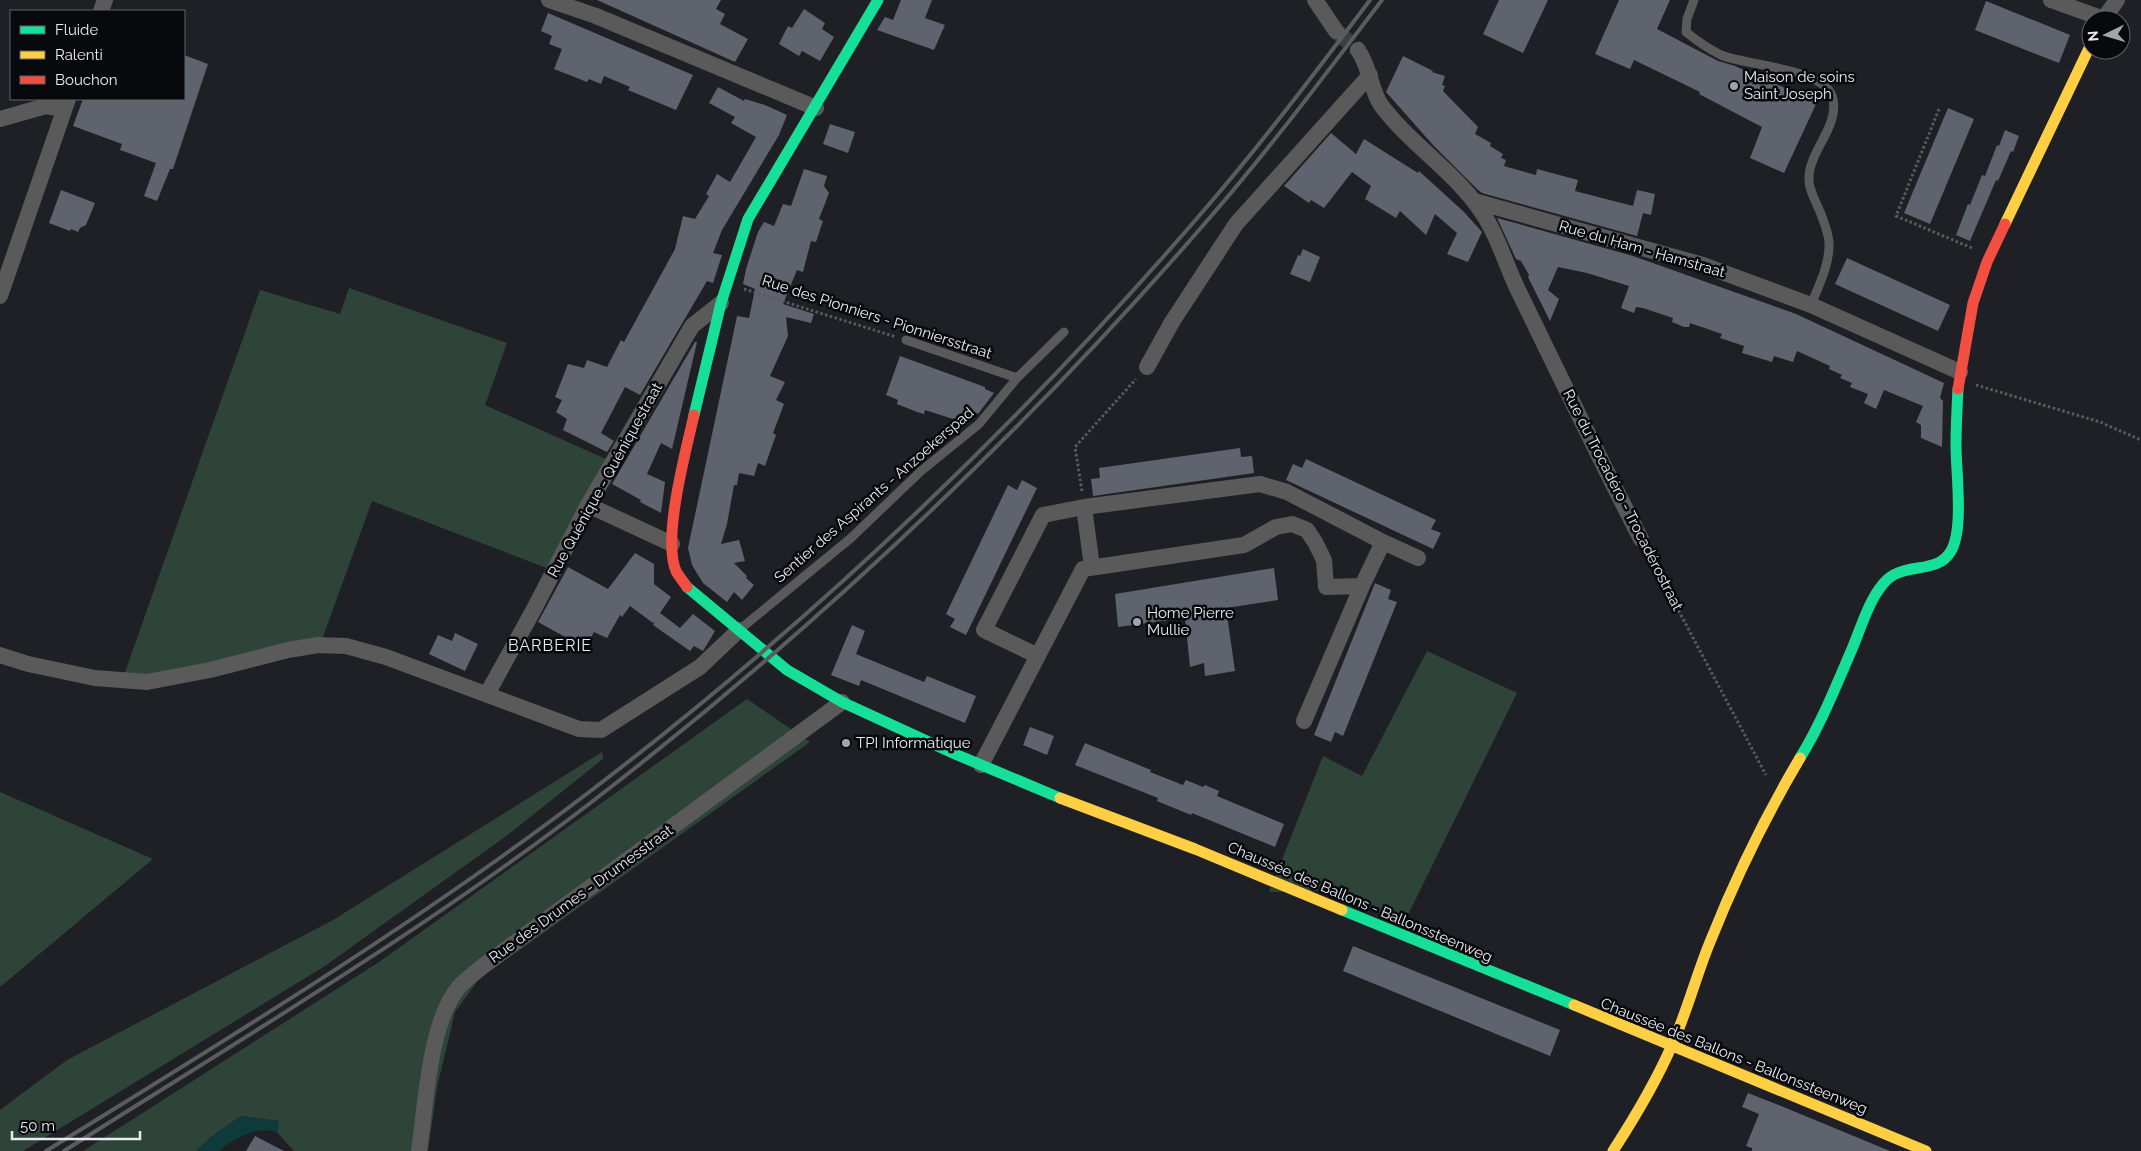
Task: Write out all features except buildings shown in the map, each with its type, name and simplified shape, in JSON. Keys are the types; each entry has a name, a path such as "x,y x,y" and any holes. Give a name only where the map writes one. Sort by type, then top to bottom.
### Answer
{"street":[{"path":"549,0 596,16 816,108"},
{"name":"Chaussée des Ballons - Ballonssteenweg","path":"878,0 816,108 748,218 721,303 678,488 672,544 676,571 690,591 787,670 842,702 981,765 1084,808 1195,850 1567,1004 1672,1044 1926,1151"},
{"path":"1316,0 1336,31"},
{"path":"2051,0 2081,11"},
{"path":"1358,50 1364,59 1380,104 1420,147 1462,186 1474,201"},
{"path":"1613,1151 1639,1110 1672,1044 1710,942 1777,796 1809,743 1836,689 1865,617 1880,586 1892,574 1912,568 1931,566 1940,562 1950,552 1955,541 1958,522 1956,444 1959,376 1973,303 1991,256 2083,60"},
{"path":"1147,368 1172,322 1236,224 1370,74"},
{"path":"0,119 46,106 66,104 0,296"},
{"name":"Rue du Ham - Hamstraat","path":"1474,201 1703,265 1811,305 1959,376"},
{"name":"Rue du Trocadéro - Trocadérostraat","path":"1474,201 1488,223 1511,276 1591,443 1641,539"},
{"name":"Rue Quénique - Quéniquestraat","path":"487,694 533,612 588,505 692,326 721,303"},
{"path":"1038,656 984,630 1043,515 1084,507 1260,484 1286,492 1418,558"},
{"path":"588,505 672,544"},
{"path":"1084,507 1092,568"},
{"path":"981,765 1083,569 1244,545 1276,527 1292,524 1307,530 1315,542 1324,560 1326,587 1362,586"},
{"path":"1304,721 1362,586 1384,542"},
{"path":"0,655 28,664 95,678 147,682 210,670 318,644 346,646 386,657 579,729 600,730 700,667 739,630"},
{"name":"Rue des Drumes - Drumesstraat","path":"419,1151 433,1054 442,1017 459,987 483,966 842,702"}],"lane":[{"path":"1694,0 1687,19 1686,32 1700,43 1722,55 1804,75 1822,82 1833,99 1832,117 1810,168 1808,180 1829,244 1824,268 1811,305"},
{"name":"Sentier des Aspirants - Anzoekerspad","path":"739,630 851,538 921,470 979,424 1017,378 1064,332"},
{"name":"Rue des Pionniers - Pionniersstraat","path":"906,340 1017,378"}],"path":[{"path":"1939,109 1896,216 1991,256"},
{"name":"Rue des Pionniers - Pionniersstraat","path":"728,284 906,340"},
{"path":"1084,507 1075,447 1147,368"},
{"path":"1959,376 2100,422 2141,440"},
{"name":"Rue du Trocadéro - Trocadérostraat","path":"1641,539 1777,796"}],"green space":[{"path":"349,288 507,343 485,405 606,459 549,569 372,501 323,637 141,680 124,675 260,290 340,314"},
{"path":"1427,651 1517,693 1405,921 1323,891 1269,892 1323,756 1362,776"},
{"path":"747,699 810,742 479,979 455,1012 437,1088 428,1151 294,1151 277,1132 278,1121 241,1116 210,1138 196,1151 83,1151 379,962"},
{"path":"602,752 603,759 509,834 325,966 23,1151 0,1151 0,1110 67,1060 333,920"},
{"path":"0,792 153,859 0,987"}],"water":[{"path":"241,1116 279,1121 277,1132 262,1130 246,1134 219,1151 196,1151 210,1138"}],"tunnel":[{"path":"1336,31 1358,50"}],"railway":[{"path":"46,1151 384,938 516,847 664,733 827,596 981,450 1056,374 1128,296 1221,190 1286,110 1370,0"},
{"path":"64,1151 330,984 526,851 673,738 754,670 912,529 1062,380 1135,302 1252,168 1382,0"}],"traffic: fast":[{"path":"694,415 721,303 748,219 878,0"},
{"path":"1800,758 1828,705 1865,615 1883,584 1900,572 1937,563 1945,559 1951,551 1955,541 1958,515 1956,446 1958,389"},
{"path":"687,587 787,670 842,702 955,754 1060,798"},
{"path":"1342,910 1574,1005"}],"traffic: slow":[{"path":"2005,224 2083,60"},
{"path":"1613,1151 1645,1099 1666,1059 1730,895 1751,848 1800,758"},
{"path":"1060,798 1195,849 1342,910"},
{"path":"1574,1005 1926,1151"}],"traffic: jam":[{"path":"1958,389 1973,303 1987,262 2005,224"},
{"path":"687,587 676,571 672,556 672,538 673,517 681,471 694,415"}],"place":[{"name":"Maison de soins Saint Joseph","path":"1734,86"},
{"name":"Home Pierre Mullie","path":"1137,622"},
{"name":"TPI Informatique","path":"846,743"}],"district":[{"name":"BARBERIE","path":"550,645"}]}
